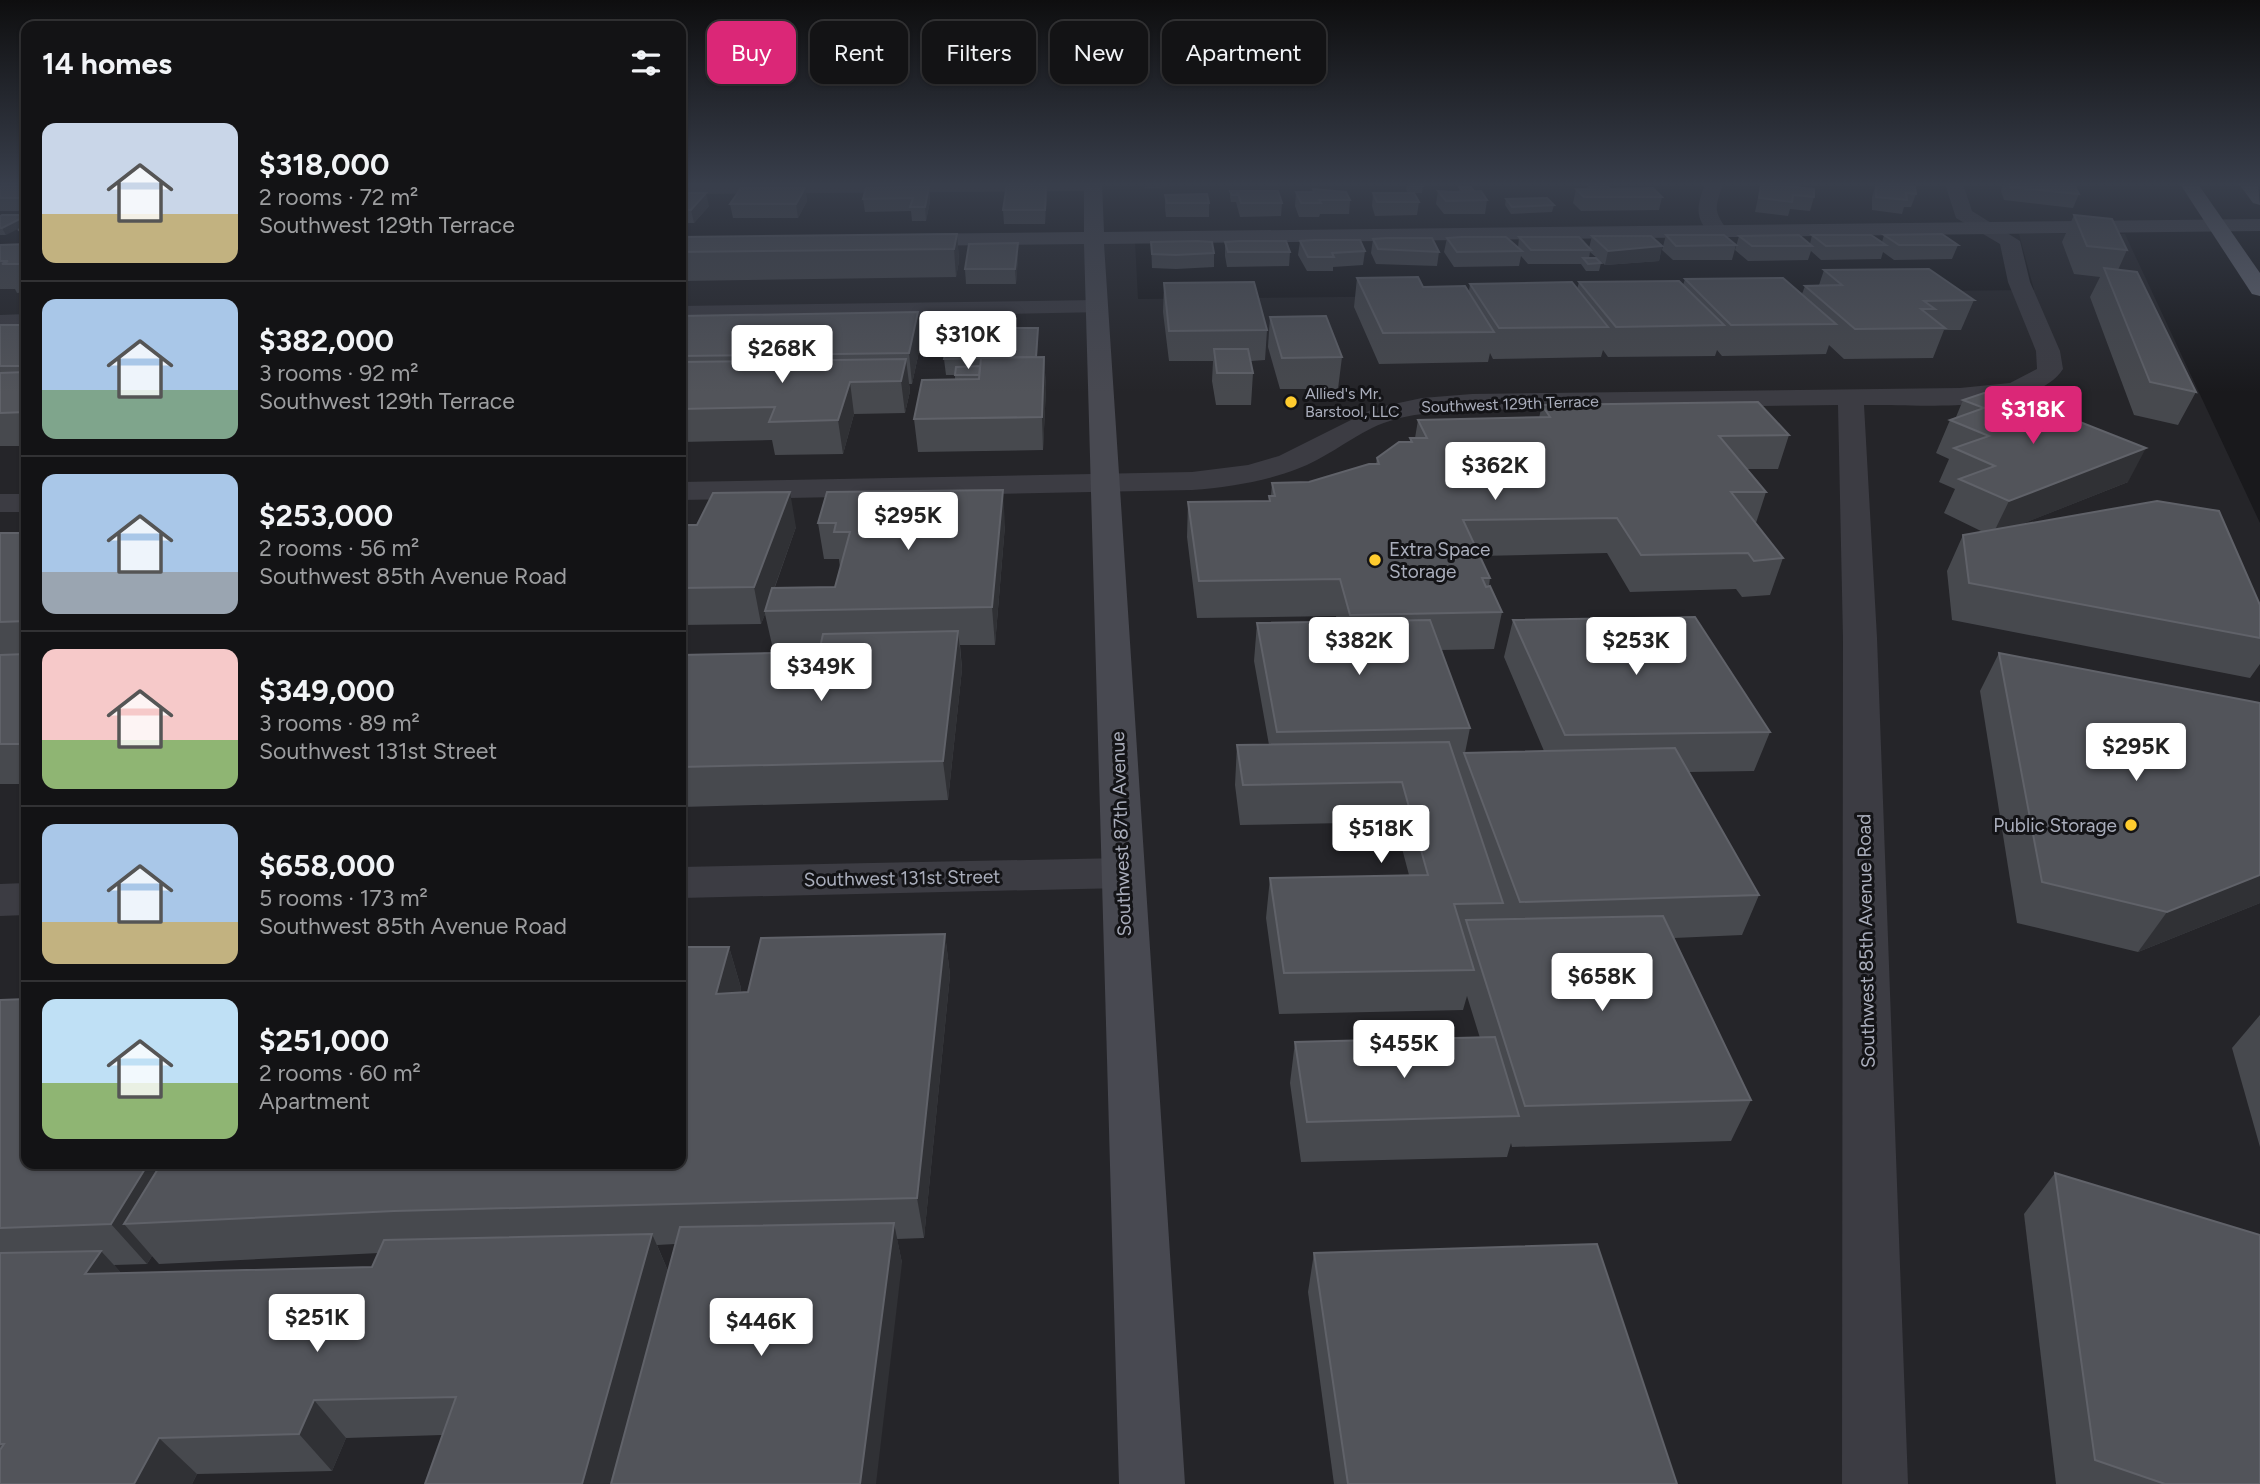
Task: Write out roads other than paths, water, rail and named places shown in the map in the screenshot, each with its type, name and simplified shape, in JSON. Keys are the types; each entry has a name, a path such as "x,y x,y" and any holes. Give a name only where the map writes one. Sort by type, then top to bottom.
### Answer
{"highway":[{"path":"2236,253 2260,289"}],"street":[{"name":"Southwest 87th Avenue","path":"1094,253 1152,1484"},
{"name":"Southwest 129th Terrace","path":"686,491 1106,485 1192,481 1251,474 1302,457 1370,419 1428,405 1472,402 1959,396 2018,389 2046,375 2050,369 2048,351 2019,282 2013,253"},
{"path":"686,313 1096,307"},
{"path":"0,322 21,321"},
{"name":"Southwest 85th Avenue Road","path":"1851,398 1860,638 1875,1484"},
{"path":"0,503 21,503"},
{"name":"Southwest 131st Street","path":"686,883 1122,873"},
{"path":"0,900 21,899"}],"place":[{"name":"Allied's Mr. Barstool, LLC","path":"1291,402"},
{"name":"Extra Space Storage","path":"1375,560"},
{"name":"Public Storage","path":"2131,825"}]}
